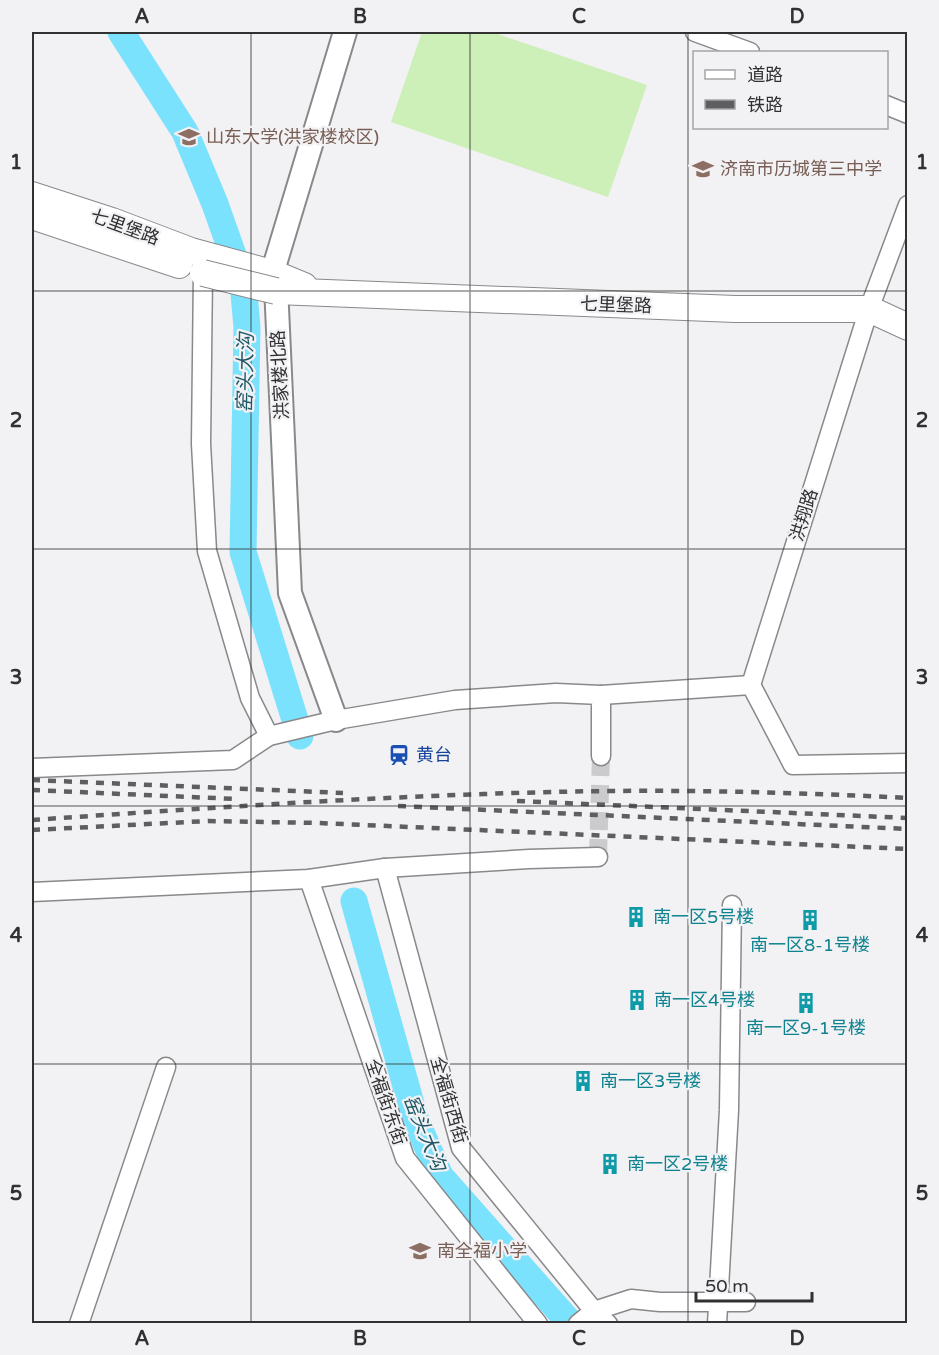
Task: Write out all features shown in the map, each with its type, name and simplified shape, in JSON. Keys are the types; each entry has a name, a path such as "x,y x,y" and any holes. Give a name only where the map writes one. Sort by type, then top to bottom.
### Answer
{"main road":[{"name":"七里堡路","path":"32,195 205,264"},
{"name":"七里堡路","path":"32,216 320,293 735,309 869,309 908,327"}],"street":[{"name":"洪家楼北路","path":"336,720 290,593 275,264 345,32"},
{"path":"695,32 747,51"},
{"path":"888,106 908,114"},
{"name":"洪翔路","path":"751,685 869,309 908,205"},
{"path":"205,264 201,444 207,551 250,698 269,736"},
{"path":"32,768 233,760 269,736 336,720 455,700 556,693 601,695 751,685 793,765 908,764"},
{"path":"601,695 601,756"},
{"path":"32,892 309,879 385,868 598,857"},
{"name":"全福街西街","path":"385,868 461,1148 594,1311 608,1323"},
{"name":"全福街东街","path":"309,879 405,1158 538,1323"},
{"path":"717,1323 729,1110 732,906"},
{"path":"78,1323 166,1067"},
{"path":"578,1323 594,1311 631,1299 660,1302 746,1302"}],"green space":[{"path":"422,32 492,32 647,85 608,197 391,122"}],"waterway":[{"name":"窑头大沟","path":"121,32 185,132 215,204 243,283 247,327 243,552 300,736"},
{"name":"窑头大沟","path":"354,901 415,1118 440,1176 571,1324"}],"tunnel":[{"path":"598,857 601,756"}],"railway":[{"path":"32,780 343,793"},
{"path":"32,790 236,799"},
{"path":"32,820 357,799 553,792 731,792 908,798"},
{"path":"517,801 908,818"},
{"path":"398,806 908,829"},
{"path":"32,830 208,821 319,823 908,849"}],"place":[{"name":"山东大学(洪家楼校区)","path":"189,137"},
{"name":"济南市历城第三中学","path":"703,169"},
{"name":"黄台","path":"399,755"},
{"name":"南一区5号楼","path":"636,917"},
{"name":"南一区8-1号楼","path":"810,920"},
{"name":"南一区4号楼","path":"637,1000"},
{"name":"南一区9-1号楼","path":"806,1003"},
{"name":"南一区3号楼","path":"583,1081"},
{"name":"南一区2号楼","path":"610,1164"},
{"name":"南全福小学","path":"420,1251"}]}
